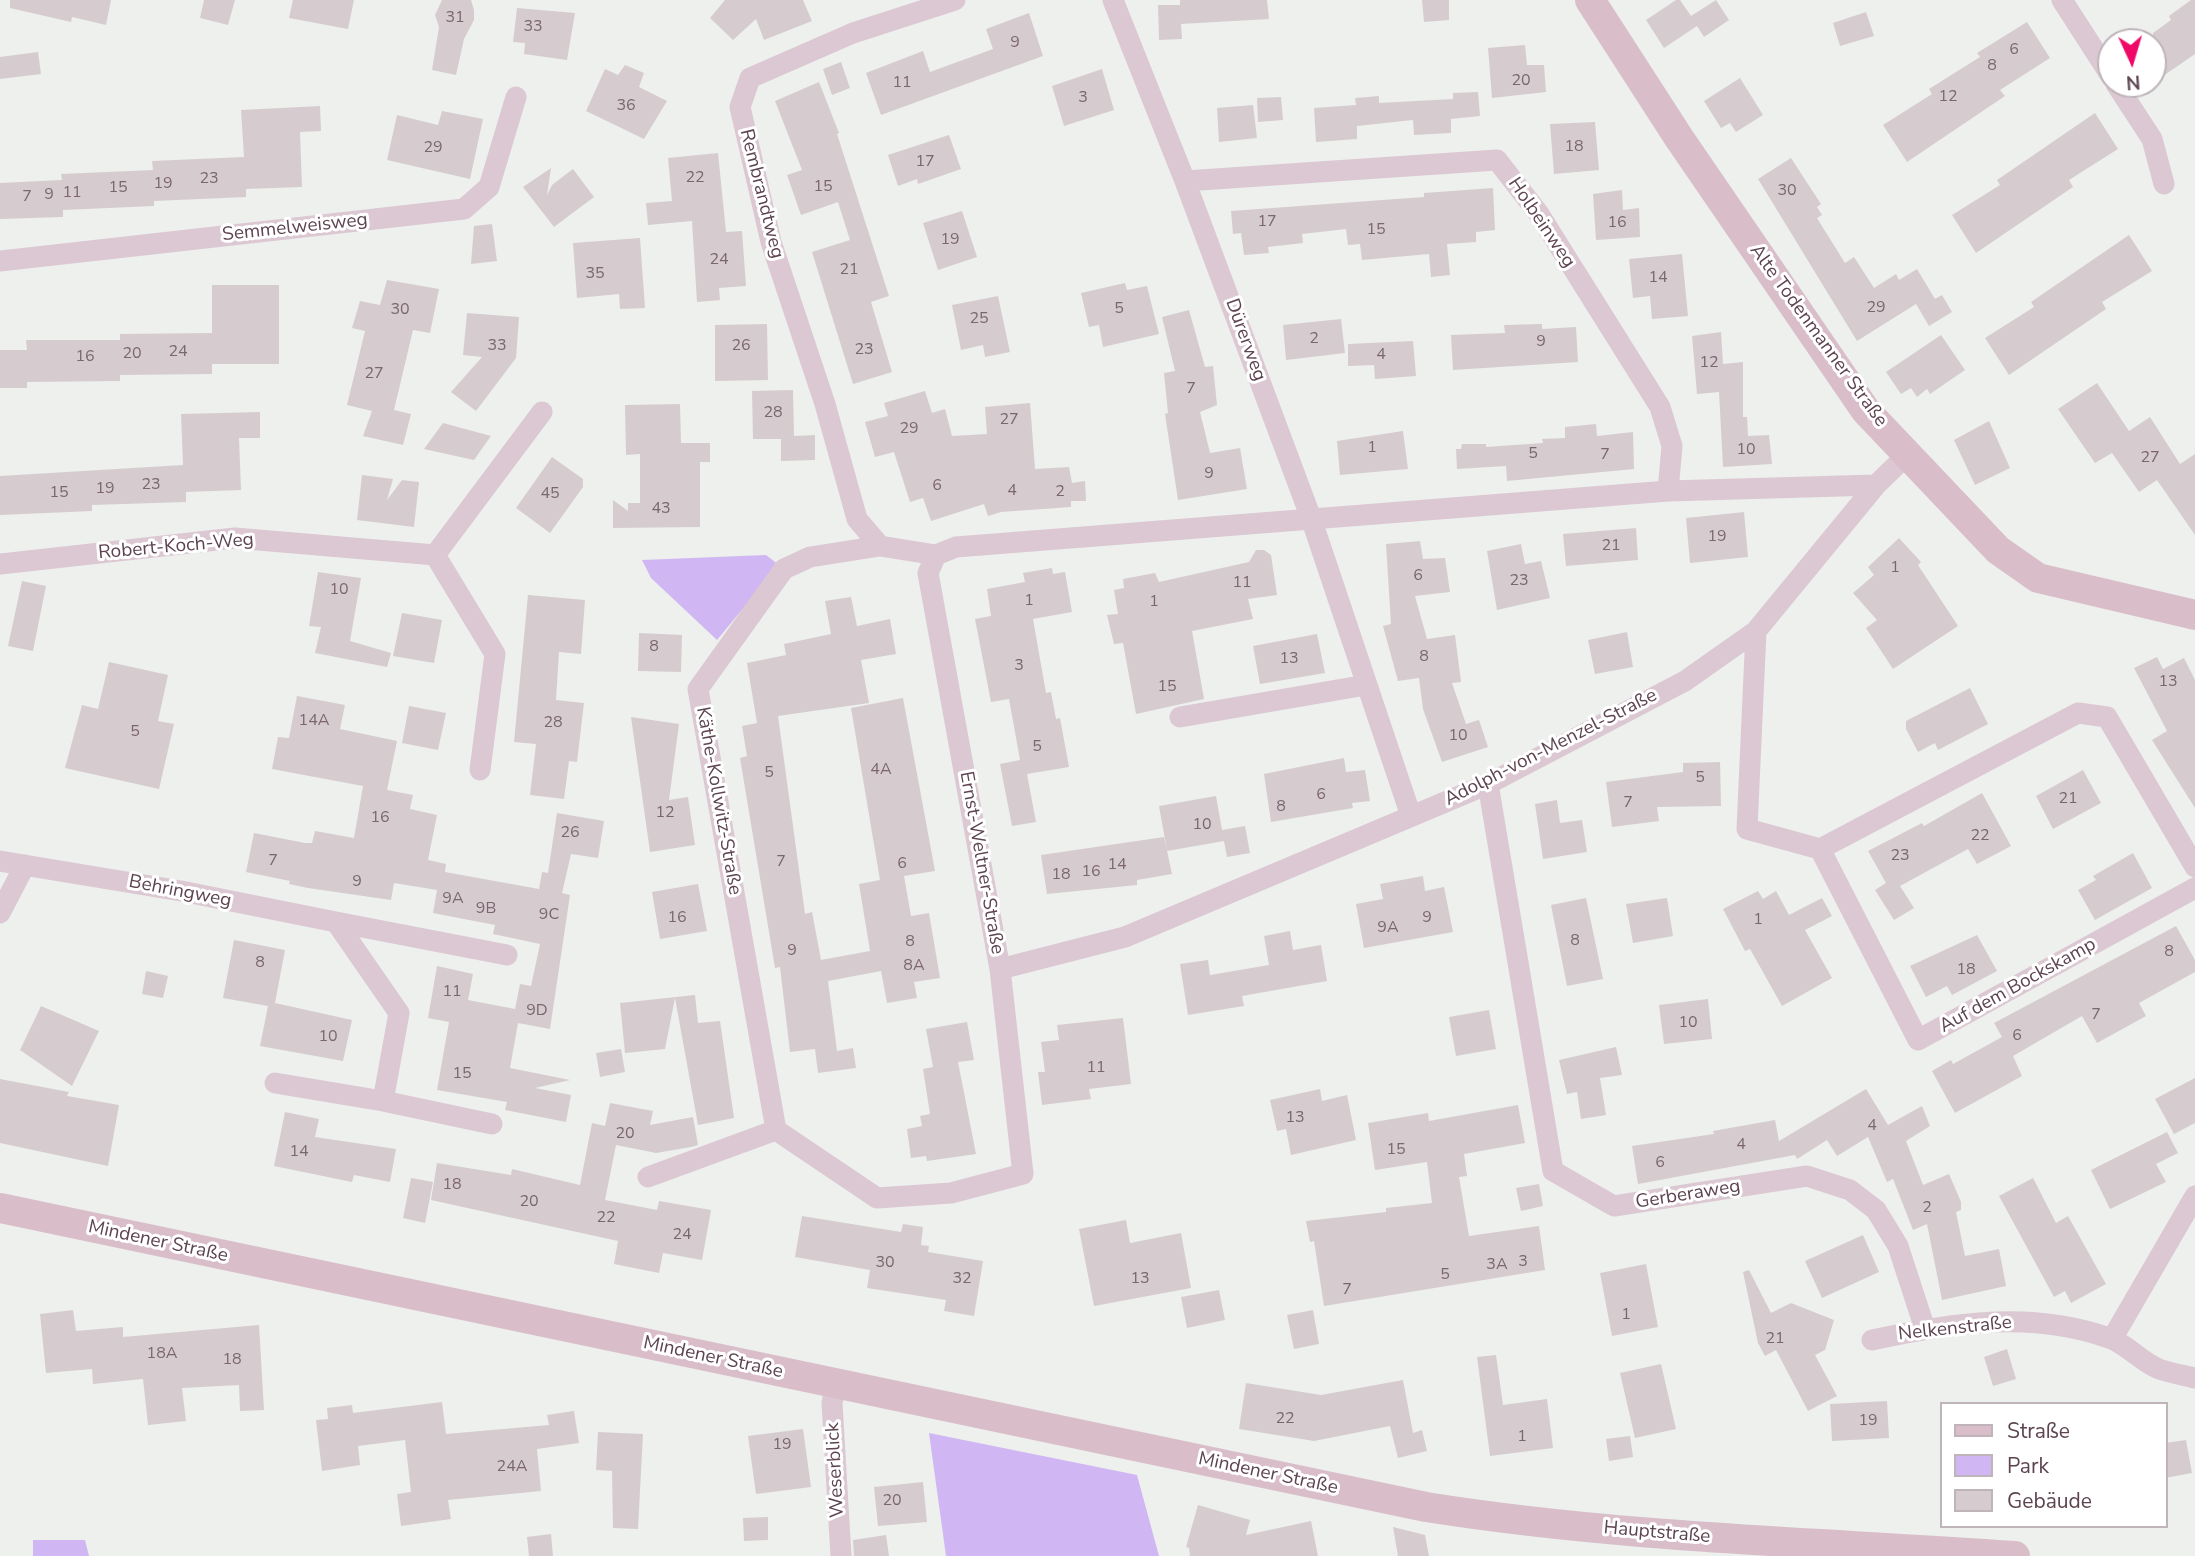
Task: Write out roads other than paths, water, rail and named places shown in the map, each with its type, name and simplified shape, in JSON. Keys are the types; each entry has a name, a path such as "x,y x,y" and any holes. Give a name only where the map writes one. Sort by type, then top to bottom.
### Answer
{"main road":[{"name":"Alte Todenmanner Straße","path":"1590,0 1866,411 1998,550 2038,578 2195,615"},
{"name":"Mindener Straße","path":"0,1208 1426,1507"},
{"name":"Hauptstraße","path":"1426,1507 1544,1523 1735,1539 2015,1556"}],"street":[{"name":"Rembrandtweg","path":"880,546 858,519 825,404 771,242 740,107 750,78 853,33 955,0"},
{"name":"Dürerweg","path":"1113,0 1185,181 1311,518 1411,816"},
{"path":"2062,0 2097,54"},
{"name":"Semmelweisweg","path":"0,261 464,209 489,187 516,97"},
{"path":"2125,98 2152,139 2164,184"},
{"name":"Holbeinweg","path":"1185,181 1497,160 1539,214 1660,407 1672,446 1668,491"},
{"path":"480,770 495,654 435,555 542,412"},
{"name":"Adolph-von-Menzel-Straße","path":"1000,969 1125,937 1488,784 1685,681 1756,631 1876,485 1907,455"},
{"path":"1311,518 1668,491 1876,485"},
{"name":"Käthe-Kollwitz-Straße","path":"776,1130 698,688 784,569 810,557 880,546 936,555 956,547 1311,518"},
{"path":"841,552 858,519"},
{"name":"Robert-Koch-Weg","path":"0,564 235,538 435,555"},
{"name":"Ernst-Weltner-Straße","path":"776,1130 877,1198 951,1194 1023,1174 1000,969 928,573 936,555"},
{"path":"1756,631 1746,830 1820,849 2078,713 2107,717 2195,867"},
{"path":"1180,717 1366,685"},
{"name":"Gerberaweg","path":"1488,784 1553,1171 1614,1206 1807,1176 1850,1191 1875,1210 1898,1246 1925,1329"},
{"name":"Auf dem Bockskamp","path":"1820,849 1918,1041 2195,888"},
{"name":"Behringweg","path":"0,861 507,955"},
{"path":"0,913 25,865"},
{"path":"335,922 400,1013 383,1101"},
{"path":"275,1083 383,1101 492,1124"},
{"path":"648,1177 776,1130"},
{"path":"2112,1339 2195,1196"},
{"name":"Nelkenstraße","path":"1872,1340 1925,1329 2002,1320 2067,1326 2112,1339 2158,1368 2195,1378"},
{"name":"Weserblick","path":"836,1384 832,1404 841,1556"}]}
